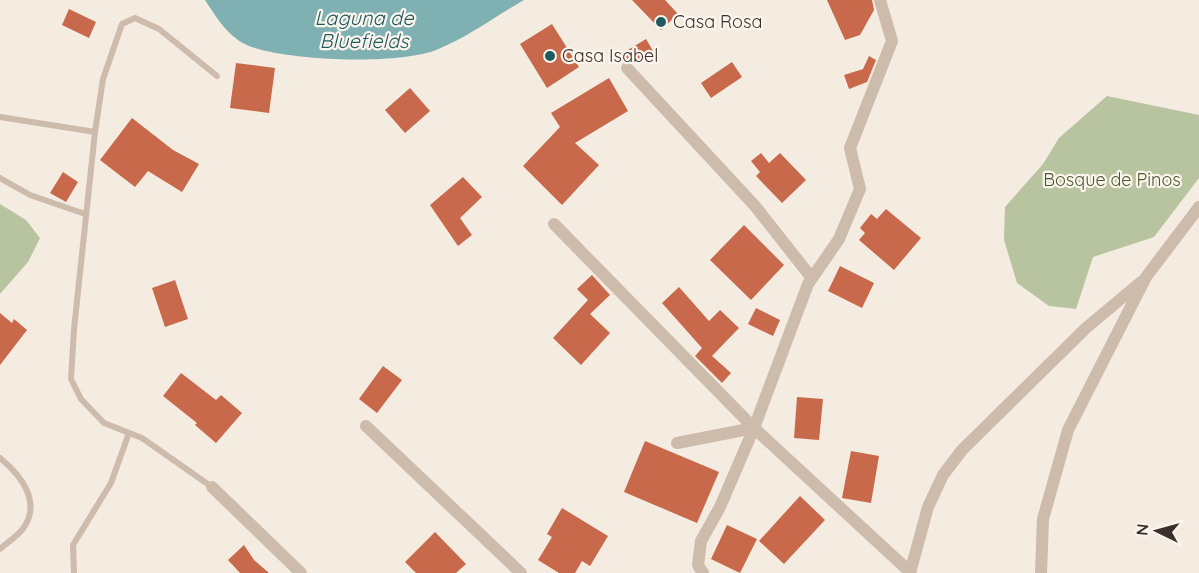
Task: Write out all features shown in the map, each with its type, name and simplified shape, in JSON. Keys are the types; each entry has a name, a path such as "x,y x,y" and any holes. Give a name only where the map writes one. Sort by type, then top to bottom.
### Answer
{"street":[{"path":"699,570 701,541 720,507 754,428 811,277 839,239 860,189 850,148 892,41 880,0"},
{"path":"627,68 755,206 811,277"},
{"path":"1041,573 1043,519 1068,430 1146,277 1199,207"},
{"path":"554,224 754,428 910,572 928,507 943,475 962,450 1086,328 1146,277"},
{"path":"366,426 521,573"},
{"path":"677,443 754,428"},
{"path":"212,488 302,573"}],"lane":[{"path":"212,488 142,438 104,423 81,399 71,379 94,132 103,80 122,24 135,18 159,29 217,76"},
{"path":"0,117 94,132"},
{"path":"0,178 30,195 85,214"},
{"path":"74,573 73,545 111,483 129,433"},
{"path":"0,458 18,472 29,492 31,510 22,530 0,549"}],"green space":[{"name":"Bosque de Pinos","path":"1107,96 1199,115 1199,178 1154,237 1093,257 1076,309 1049,306 1017,283 1004,240 1005,207 1043,164 1059,138"},
{"path":"0,204 26,220 40,238 28,262 0,294"}],"water":[{"name":"Laguna de Bluefields","path":"205,0 524,0 470,33 436,50 396,58 343,59 289,55 249,46 229,32"}],"building":[{"name":"Casa Rosa","path":"632,0 665,0 678,14 661,30"},
{"path":"827,0 872,0 874,10 860,35 845,40"},
{"path":"69,9 96,22 89,38 62,25"},
{"name":"Casa Isabel","path":"552,24 579,67 547,88 520,44"},
{"path":"646,39 653,51 633,63 627,60 623,53"},
{"path":"869,56 876,60 867,82 849,89 844,75 863,69"},
{"path":"732,62 742,77 711,98 701,83"},
{"path":"236,63 275,68 269,113 230,108"},
{"path":"609,78 628,111 575,143 599,165 562,205 523,166 560,127 551,113"},
{"path":"410,88 430,111 405,133 385,110"},
{"path":"132,118 173,150 199,164 182,192 148,171 135,187 100,160"},
{"path":"761,153 769,163 780,153 806,180 782,203 756,176 760,172 751,161"},
{"path":"63,172 78,182 66,202 50,193"},
{"path":"463,177 482,197 460,218 472,235 458,246 430,205"},
{"path":"886,209 921,238 894,270 859,240 865,233 860,228 871,214 877,219"},
{"path":"744,225 784,265 751,300 710,260"},
{"path":"840,266 874,283 862,308 828,291"},
{"path":"592,275 610,295 590,314 610,333 581,365 553,338 588,300 577,289"},
{"path":"175,280 188,319 165,327 152,288"},
{"path":"679,287 709,321 720,310 739,328 712,356 731,373 722,383 695,356 702,348 662,303"},
{"path":"756,308 780,320 773,336 748,324"},
{"path":"0,313 12,323 14,319 27,330 0,365"},
{"path":"383,366 402,380 377,413 359,399"},
{"path":"181,373 216,400 221,395 242,413 216,443 195,425 197,423 163,396"},
{"path":"797,397 823,399 819,440 794,438"},
{"path":"645,441 719,472 697,523 624,492"},
{"path":"851,451 879,456 871,503 842,498"},
{"path":"800,496 825,520 784,564 759,541"},
{"path":"562,508 608,536 590,566 582,561 575,573 559,573 538,560 552,537 547,534"},
{"path":"727,525 757,539 740,573 711,559"},
{"path":"435,532 466,564 456,573 416,573 405,562"},
{"path":"244,545 254,560 269,573 240,573 228,560"}],"place":[{"name":"Casa Rosa","path":"661,22"},
{"name":"Casa Isabel","path":"550,56"}]}
